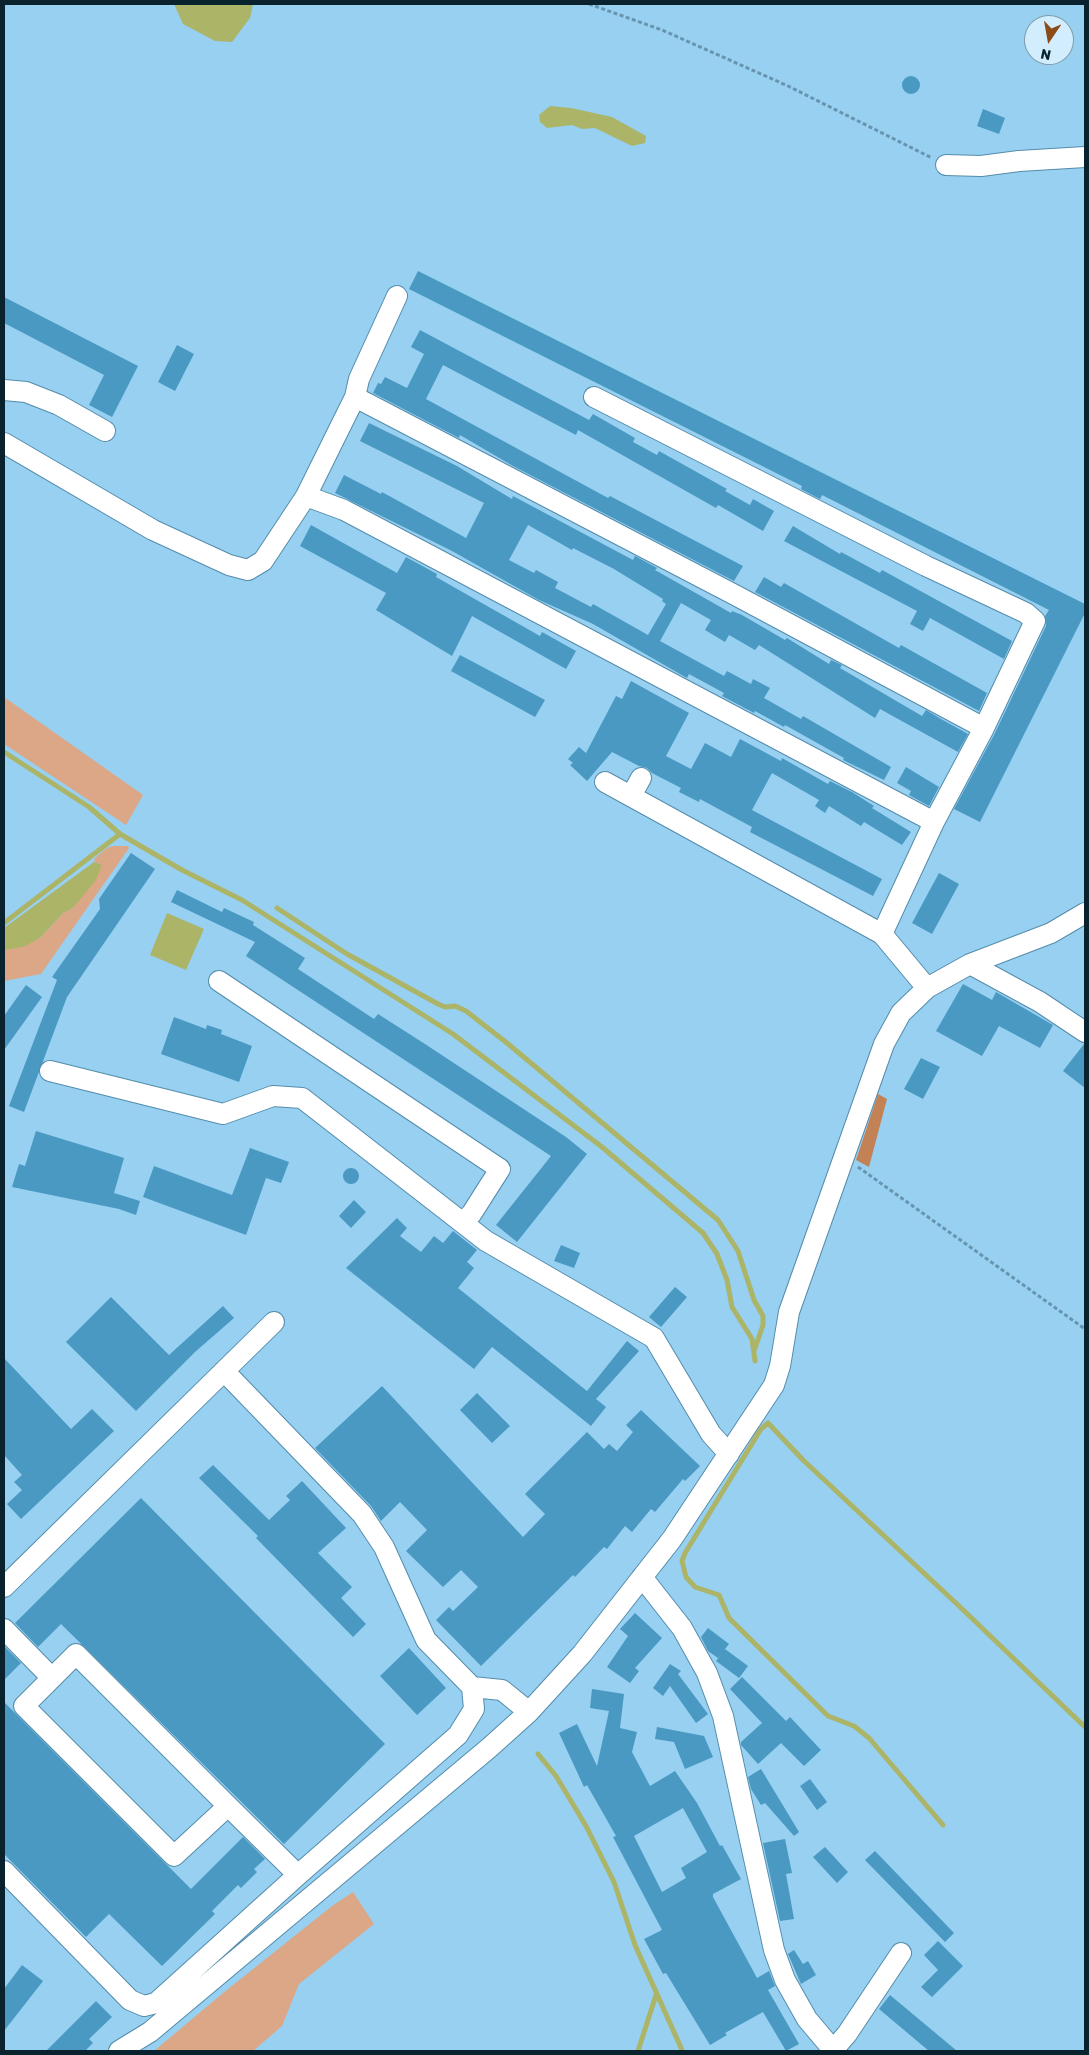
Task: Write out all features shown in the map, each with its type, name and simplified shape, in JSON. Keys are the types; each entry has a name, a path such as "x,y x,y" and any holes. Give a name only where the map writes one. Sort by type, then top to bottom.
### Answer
{"street":[{"path":"946,165 981,166 1085,157"},
{"path":"4,443 153,530 229,565 248,570 263,561 306,496 355,398 359,379 397,296"},
{"path":"4,390 26,392 59,405 105,431"},
{"path":"594,397 917,562 1026,613 1035,621 984,728 934,822 882,934"},
{"path":"355,398 726,590 984,728"},
{"path":"306,496 344,510 934,822"},
{"path":"631,796 642,778"},
{"path":"605,782 882,934 927,988"},
{"path":"119,2051 150,2032 489,1748 529,1712 582,1654 672,1539 774,1385 780,1366 789,1312 884,1044 901,1013 927,988 970,964 1051,933 1085,913"},
{"path":"970,964 1040,1002 1085,1032"},
{"path":"219,981 500,1169 472,1213 463,1223"},
{"path":"50,1071 223,1114 274,1096 302,1098 486,1242 654,1338 711,1434 729,1454"},
{"path":"4,1587 274,1322"},
{"path":"4,1871 130,2000 144,2006 156,2003 458,1735 474,1709 472,1687 426,1640 384,1547 362,1514 224,1371"},
{"path":"642,1577 682,1628 706,1673 723,1716 774,1950 785,1980 807,2019 833,2050 847,2034 902,1953"},
{"path":"4,1628 52,1678"},
{"path":"228,1806 174,1856 24,1706 76,1654 298,1875"},
{"path":"472,1687 502,1690 529,1712"}],"path":[{"path":"589,4 662,30 788,86 946,165"},
{"path":"843,1158 870,1174 1085,1329"}],"shaded area":[{"path":"174,4 253,4 250,18 232,42 215,41 183,24"},
{"path":"550,106 571,108 612,117 646,136 645,143 632,146 595,128 582,129 572,125 547,128 540,122 539,115"},
{"path":"4,697 143,795 126,825 4,744"},
{"path":"128,846 129,848 41,974 4,981 4,950 40,938 63,913 73,908 100,864 94,862 95,858 107,848"},
{"path":"94,862 102,865 96,880 73,908 63,913 40,938 23,947 4,950 4,928"},
{"path":"167,913 204,929 186,970 150,955"},
{"path":"878,1094 887,1099 869,1167 856,1160"},
{"path":"353,1892 374,1924 299,1984 282,2026 253,2051 154,2051 223,1993 332,1906"}],"building":[{"path":"911,76 917,79 920,85 917,91 911,94 905,91 902,85 905,79"},
{"path":"983,109 1005,118 999,134 977,126"},
{"path":"418,271 1085,604 1085,613 980,822 954,809 995,733 1046,626 1045,616 1049,610 822,495 820,499 816,497 801,489 802,486 409,289"},
{"path":"4,297 138,366 112,417 89,405 104,375 4,323"},
{"path":"420,330 589,420 593,414 635,438 633,442 657,455 659,451 727,489 725,491 750,505 753,499 774,511 763,531 718,505 716,508 578,430 576,435 443,365 426,399 608,498 610,496 743,566 734,581 513,466 460,435 459,438 373,393 378,383 381,384 385,377 407,388 424,354 411,347"},
{"path":"177,345 194,354 175,391 158,382"},
{"path":"369,423 457,466 512,499 513,496 633,560 635,556 657,568 655,570 731,613 732,611 742,615 785,640 787,638 829,664 831,660 842,665 840,668 922,716 926,710 968,734 958,752 880,709 875,718 759,645 755,650 729,635 725,642 705,630 711,620 681,603 660,641 724,676 727,671 751,684 753,679 770,688 764,698 801,719 803,716 891,767 884,780 843,760 844,758 785,725 784,727 722,696 724,693 689,674 687,678 593,624 539,600 452,551 335,493 344,475 381,494 382,492 466,538 484,503 360,441","holes":["528,525 572,550 573,548 614,569 663,599 662,601 666,604 648,635 593,604 591,607 555,588 558,582 536,570 534,573 509,560"]},
{"path":"311,525 397,573 406,557 437,574 436,577 540,636 542,632 576,651 566,669 472,616 452,656 376,610 386,593 300,546"},
{"path":"793,526 840,554 841,552 880,573 882,570 1012,641 1004,659 930,618 923,631 910,624 917,611 784,541"},
{"path":"764,577 781,587 784,583 899,648 901,645 987,693 979,711 755,592"},
{"path":"460,655 545,700 535,717 451,671"},
{"path":"631,681 689,713 666,756 691,769 705,743 731,757 740,739 781,761 782,758 828,784 830,781 852,792 874,806 872,808 911,832 902,845 864,822 861,826 829,806 825,813 815,806 819,800 772,773 752,810 882,879 873,896 750,832 752,827 700,799 699,802 679,792 681,788 652,773 647,768 639,766 612,752 587,781 570,765 573,763 568,759 579,747 586,753 616,696 622,699"},
{"path":"906,767 939,787 929,806 909,795 911,791 897,783"},
{"path":"131,853 155,869 67,997 24,1112 9,1106 57,980 52,977 100,909 99,899"},
{"path":"939,873 959,884 932,934 912,923"},
{"path":"177,890 222,912 224,908 254,922 253,925 305,958 298,969 374,1019 378,1014 425,1044 566,1137 587,1154 517,1242 496,1225 551,1156 246,956 255,942 171,902"},
{"path":"963,984 992,1000 996,992 1053,1025 1040,1048 999,1026 982,1056 936,1031"},
{"path":"26,985 42,997 4,1050 4,1016"},
{"path":"174,1017 206,1029 207,1025 222,1030 221,1034 252,1046 239,1082 161,1054"},
{"path":"1085,1044 1085,1088 1063,1071"},
{"path":"921,1058 940,1067 923,1099 904,1089"},
{"path":"36,1131 124,1158 114,1193 140,1201 136,1215 119,1209 12,1187 19,1164 25,1166"},
{"path":"250,1148 289,1162 281,1183 266,1178 246,1235 143,1197 154,1166 232,1195"},
{"path":"351,1168 359,1176 351,1184 343,1176"},
{"path":"354,1200 366,1212 351,1228 339,1216"},
{"path":"397,1218 407,1228 400,1236 421,1252 434,1236 443,1243 453,1231 477,1250 467,1262 474,1268 458,1288 587,1391 627,1341 639,1351 596,1399 606,1407 591,1426 492,1347 474,1369 346,1268"},
{"path":"561,1245 580,1253 574,1268 554,1261"},
{"path":"675,1287 687,1297 661,1327 649,1317"},
{"path":"111,1297 169,1355 223,1306 234,1318 195,1352 136,1411 66,1342"},
{"path":"4,1358 71,1429 92,1409 114,1431 21,1519 7,1504 22,1490 14,1482 22,1475 4,1455"},
{"path":"382,1386 523,1537 545,1514 525,1494 587,1432 604,1449 609,1444 617,1451 633,1432 626,1425 641,1410 700,1466 685,1481 683,1479 655,1512 651,1509 632,1532 625,1526 607,1549 604,1547 575,1577 573,1575 481,1666 436,1620 449,1607 453,1611 478,1587 461,1570 443,1587 406,1551 427,1530 400,1502 381,1521 371,1506 315,1448"},
{"path":"477,1393 510,1426 492,1443 460,1410"},
{"path":"213,1465 269,1520 290,1500 286,1496 302,1481 346,1528 318,1553 352,1587 341,1598 366,1624 353,1637 256,1538 258,1536 199,1478"},
{"path":"141,1498 385,1744 284,1844 61,1624 38,1647 15,1623"},
{"path":"635,1613 662,1638 635,1668 639,1671 630,1683 607,1667 628,1636 620,1629"},
{"path":"708,1628 729,1644 725,1649 748,1666 739,1678 716,1661 723,1652 718,1658 708,1651 701,1637"},
{"path":"4,1646 21,1663 4,1680"},
{"path":"409,1648 446,1688 417,1715 380,1676"},
{"path":"670,1664 681,1671 678,1674 708,1714 696,1723 670,1686 663,1696 653,1688"},
{"path":"742,1677 786,1721 790,1717 821,1750 804,1766 781,1743 758,1764 741,1745 741,1742 762,1723 730,1689"},
{"path":"592,1689 624,1694 620,1728 637,1732 632,1752 650,1786 675,1771 697,1803 720,1846 722,1845 741,1879 713,1894 713,1897 757,1978 769,1971 775,1986 768,1990 799,2044 786,2051 763,2012 725,2033 727,2035 710,2045 666,1973 663,1974 644,1939 662,1930 613,1837 616,1836 587,1785 584,1787 559,1733 577,1724 597,1766 609,1711 590,1708","holes":["683,1808 707,1852 681,1868 686,1878 662,1892 634,1836"]},
{"path":"4,1702 191,1889 243,1837 265,1859 254,1869 257,1872 241,1888 238,1885 212,1911 215,1914 162,1966 109,1914 86,1937 4,1854"},
{"path":"657,1727 704,1736 713,1757 685,1769 674,1742 655,1739"},
{"path":"761,1769 799,1832 794,1836 765,1803 761,1805 751,1789 748,1777"},
{"path":"810,1779 827,1802 817,1810 800,1786"},
{"path":"785,1839 792,1873 786,1874 794,1919 780,1921 763,1843"},
{"path":"825,1847 848,1872 837,1883 813,1857"},
{"path":"875,1851 954,1933 945,1942 865,1860"},
{"path":"938,1941 963,1966 932,1997 921,1987 938,1970 924,1955"},
{"path":"794,1950 803,1964 808,1961 816,1975 801,1984 788,1954"},
{"path":"22,1965 43,1981 4,2031 4,1989"},
{"path":"890,1995 957,2051 929,2051 879,2009"},
{"path":"96,2001 112,2017 89,2039 93,2043 85,2051 46,2051"}],"waterway":[{"path":"4,752 89,807 120,834"},
{"path":"4,923 120,834 182,870 242,900 453,1034 602,1147 703,1233 717,1254 727,1280 732,1307 752,1339 755,1361"},
{"path":"277,908 347,954 438,1004 445,1007 455,1006 466,1011 507,1043 718,1220 738,1251 754,1300 763,1316 763,1325 754,1351"},
{"path":"943,1825 869,1738 854,1726 828,1716 729,1618 719,1595 695,1587 686,1577 682,1561 685,1553 761,1429 768,1423 803,1460 1085,1727"},
{"path":"538,1754 556,1776 586,1826 614,1882 635,1945 682,2050"},
{"path":"638,2051 656,1995"}]}
